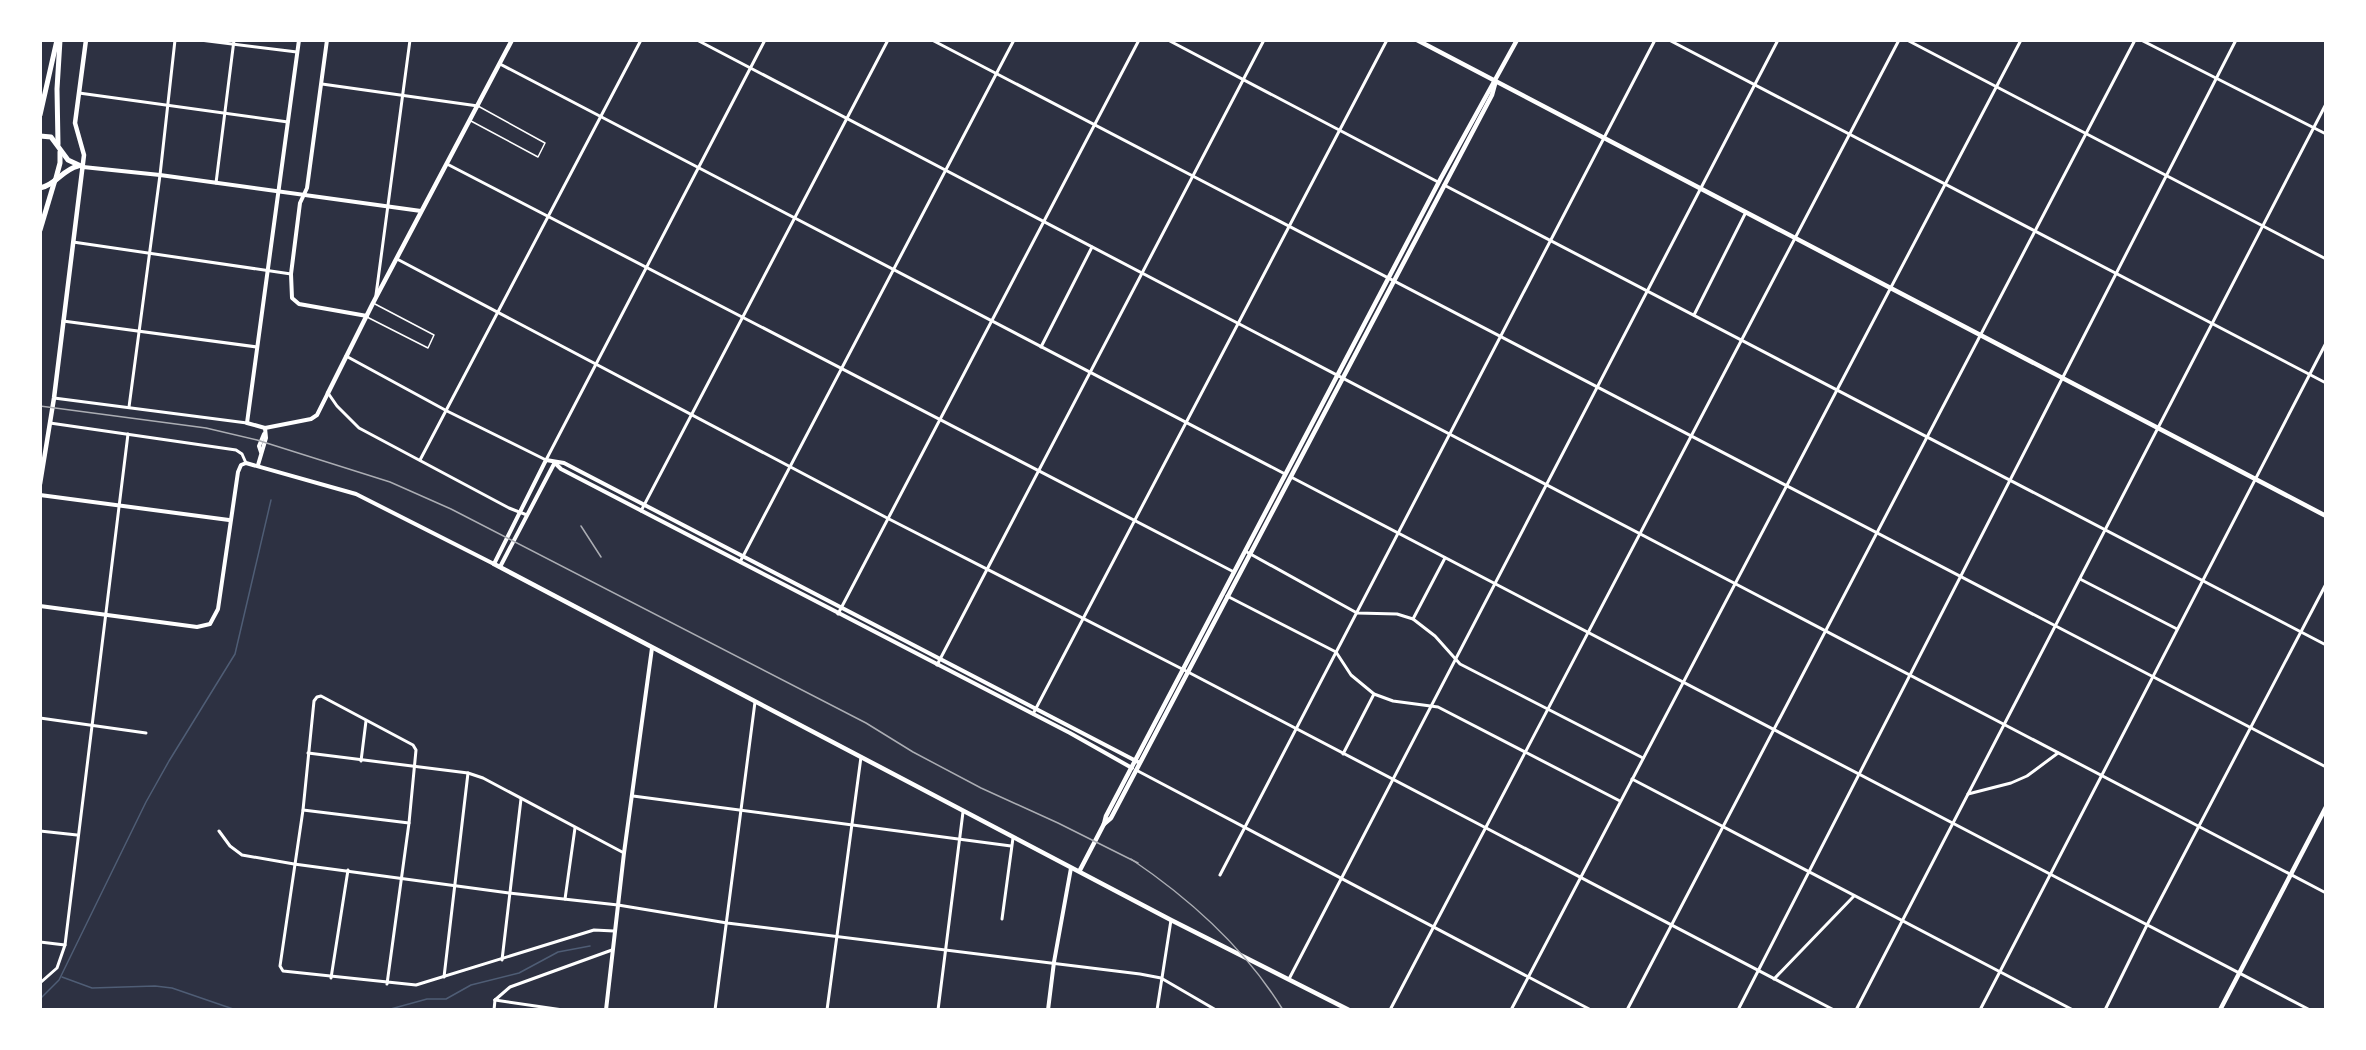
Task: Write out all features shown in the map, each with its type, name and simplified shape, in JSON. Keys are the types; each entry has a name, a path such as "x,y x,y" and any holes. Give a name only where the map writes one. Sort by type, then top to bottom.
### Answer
{"highway":[{"path":"40,115 59,40"},
{"path":"40,230 60,163 57,89 59,40"},
{"path":"40,136 51,137 68,160 82,167"},
{"path":"40,188 48,186 70,168 82,167"}],"main road":[{"path":"40,484 54,398 84,151 75,123 86,40"},
{"path":"328,393 396,258 512,40"},
{"path":"1417,40 2325,516"},
{"path":"1340,377 1394,282 1517,40"},
{"path":"1080,870 1106,816 1134,769 1227,596 1388,279 1442,184"},
{"path":"1186,671 1234,572 1247,553"},
{"path":"494,564 1080,870 1171,920 1349,1010"},
{"path":"2220,1010 2325,807"}],"street":[{"path":"129,407 160,175 175,40"},
{"path":"200,40 234,42 298,52"},
{"path":"248,423 299,40"},
{"path":"327,40 304,195 300,203 291,274 293,300 302,305 367,316"},
{"path":"376,297 410,40"},
{"path":"420,460 641,40"},
{"path":"696,40 2325,893"},
{"path":"246,463 356,494 494,564 765,40"},
{"path":"641,512 888,40"},
{"path":"932,40 2325,767"},
{"path":"739,562 1014,40"},
{"path":"838,614 1139,40"},
{"path":"1168,40 2325,645"},
{"path":"937,665 1264,40"},
{"path":"1033,714 1387,40"},
{"path":"1220,875 1655,40"},
{"path":"1669,40 2325,383"},
{"path":"1289,978 1778,40"},
{"path":"1390,1010 1899,40"},
{"path":"1908,40 2325,259"},
{"path":"1511,1010 2021,40"},
{"path":"1627,1010 2135,40"},
{"path":"2141,40 2325,135"},
{"path":"1738,1010 2236,40"},
{"path":"216,183 234,42"},
{"path":"500,64 2310,1010"},
{"path":"322,84 478,106"},
{"path":"79,93 288,122"},
{"path":"1856,1010 2325,104"},
{"path":"446,163 1234,572"},
{"path":"82,167 160,175 421,211"},
{"path":"1694,315 1746,212"},
{"path":"73,242 291,274"},
{"path":"1041,347 1092,248"},
{"path":"396,258 889,519 1297,728 1834,1010"},
{"path":"63,321 257,347"},
{"path":"1980,1010 2325,343"},
{"path":"346,356 447,411 546,460 564,463 645,504 1137,762"},
{"path":"54,398 248,423 265,430 314,418 320,411 328,393"},
{"path":"328,393 337,406 359,428 509,508 527,515"},
{"path":"50,423 236,450 242,454 246,463"},
{"path":"258,465 261,452 259,446 265,430"},
{"path":"40,983 57,968 65,945 105,615 121,506 128,434"},
{"path":"555,462 561,469 641,512 1033,714 1591,1010"},
{"path":"500,567 555,462"},
{"path":"40,606 197,627 207,626 218,609 238,470 246,463"},
{"path":"40,495 229,520"},
{"path":"509,508 516,519"},
{"path":"1247,553 1358,613 1397,614 1413,619 1435,636 1454,659 1546,710 1643,758"},
{"path":"1413,619 1445,558"},
{"path":"2080,579 2177,628"},
{"path":"2105,1010 2325,584"},
{"path":"1227,596 1336,652 1351,675 1374,694 1393,700 1431,704 1620,801"},
{"path":"606,1010 614,931 652,648"},
{"path":"1343,754 1374,694"},
{"path":"387,984 409,823 416,750 413,744 321,696 314,701 303,810 280,966 283,971 387,984 416,985 594,930 614,931"},
{"path":"716,1010 755,701"},
{"path":"40,718 146,733"},
{"path":"361,760 366,721"},
{"path":"308,753 468,773 483,778 624,853"},
{"path":"1968,794 2019,780 2058,753"},
{"path":"827,1010 861,757"},
{"path":"444,976 468,773"},
{"path":"1632,779 2073,1010"},
{"path":"633,796 1011,846"},
{"path":"502,960 521,799"},
{"path":"303,810 409,823"},
{"path":"938,1010 963,810"},
{"path":"565,899 575,828"},
{"path":"40,831 78,835"},
{"path":"219,831 230,846 242,855 294,864 618,905 727,923 946,948 1161,978 1216,1010"},
{"path":"1002,919 1014,837"},
{"path":"1047,1010 1071,867"},
{"path":"331,978 348,870"},
{"path":"1774,979 1854,896"},
{"path":"1158,1010 1171,920"},
{"path":"40,942 65,945"},
{"path":"494,1010 495,1000 510,987 612,950"},
{"path":"495,1000 563,1010"}],"lane":[{"path":"470,120 538,157 545,143 478,106"},
{"path":"367,316 428,348 434,335 373,303"}],"waterway":[{"path":"40,999 59,980 146,802 235,654 271,500"},
{"path":"387,1010 427,999 446,999 471,985 519,973 558,952 590,946"},
{"path":"62,977 92,988 155,986 172,988 236,1010"}],"railway":[{"path":"40,406 206,428 257,440 390,482 451,509 866,723 913,752 981,788 1138,863"},
{"path":"581,526 601,557"},
{"path":"1131,859 1153,874 1215,926 1252,966 1283,1010"}]}
